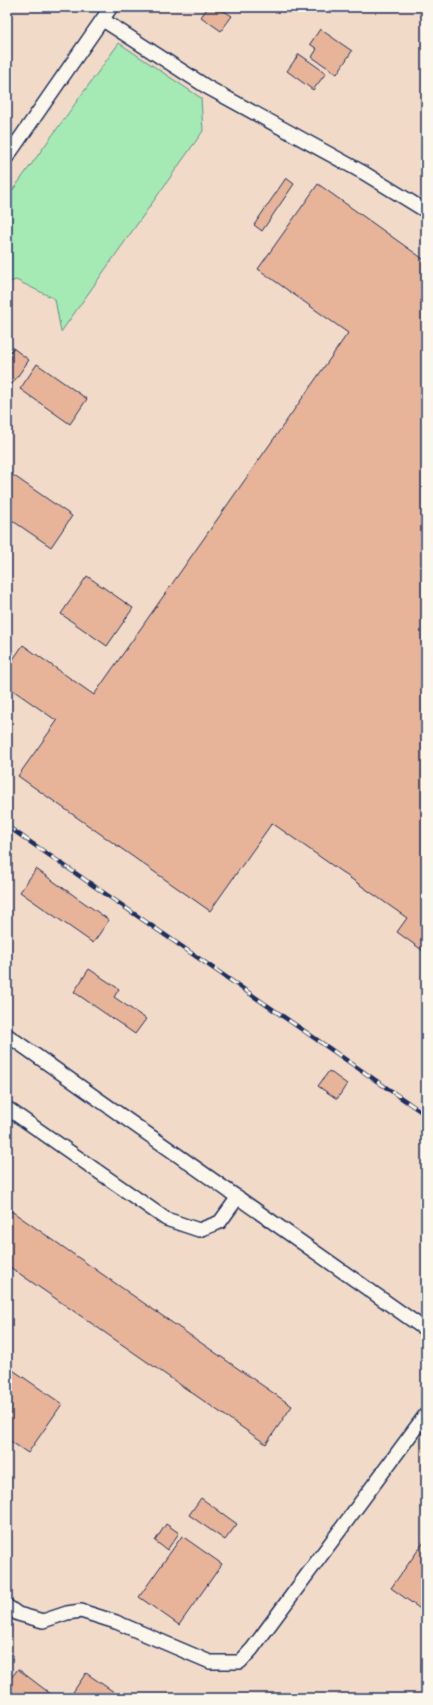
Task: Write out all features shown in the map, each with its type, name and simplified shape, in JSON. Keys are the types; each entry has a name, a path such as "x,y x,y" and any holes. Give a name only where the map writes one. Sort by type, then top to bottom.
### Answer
{"lane":[{"path":"7,157 111,7"},
{"path":"103,20 207,87 364,173 426,211"},
{"path":"7,1035 426,1330"},
{"path":"7,1108 166,1219 199,1230 220,1222 238,1198"},
{"path":"7,1606 18,1614 43,1621 67,1613 81,1611 116,1622 210,1662 240,1662 252,1649 426,1414"}],"shaded area":[{"path":"7,7 426,7 426,1698 7,1698"}],"green space":[{"path":"119,43 201,98 203,131 61,332 55,299 16,280 7,283 7,198"}],"building":[{"path":"208,7 222,7 221,9 232,16 221,31 201,17"},
{"path":"320,29 352,51 337,74 312,57 317,49 310,44"},
{"path":"299,54 326,73 313,90 287,71"},
{"path":"286,178 294,184 262,231 254,225"},
{"path":"318,184 426,261 426,953 397,932 407,918 272,823 210,911 18,776 57,721 7,686 7,668 23,645 94,695 348,333 258,269"},
{"path":"13,348 29,360 10,387 7,385 7,357"},
{"path":"37,364 87,399 70,424 20,389"},
{"path":"7,471 72,516 51,547 7,517"},
{"path":"87,576 133,608 107,646 61,614"},
{"path":"36,869 109,920 93,943 20,892"},
{"path":"89,969 119,989 114,997 146,1019 135,1034 74,992"},
{"path":"329,1071 347,1084 337,1099 318,1086"},
{"path":"7,1208 292,1406 266,1444 7,1265"},
{"path":"7,1366 62,1404 28,1453 7,1439"},
{"path":"201,1498 237,1524 225,1540 189,1515"},
{"path":"166,1524 179,1533 167,1550 155,1541"},
{"path":"182,1536 222,1564 179,1625 139,1597"},
{"path":"426,1539 426,1613 391,1588"},
{"path":"18,1669 56,1698 7,1698 7,1683"},
{"path":"86,1673 114,1692 110,1698 81,1698 73,1692"}],"railway":[{"path":"7,826 426,1115"}]}
